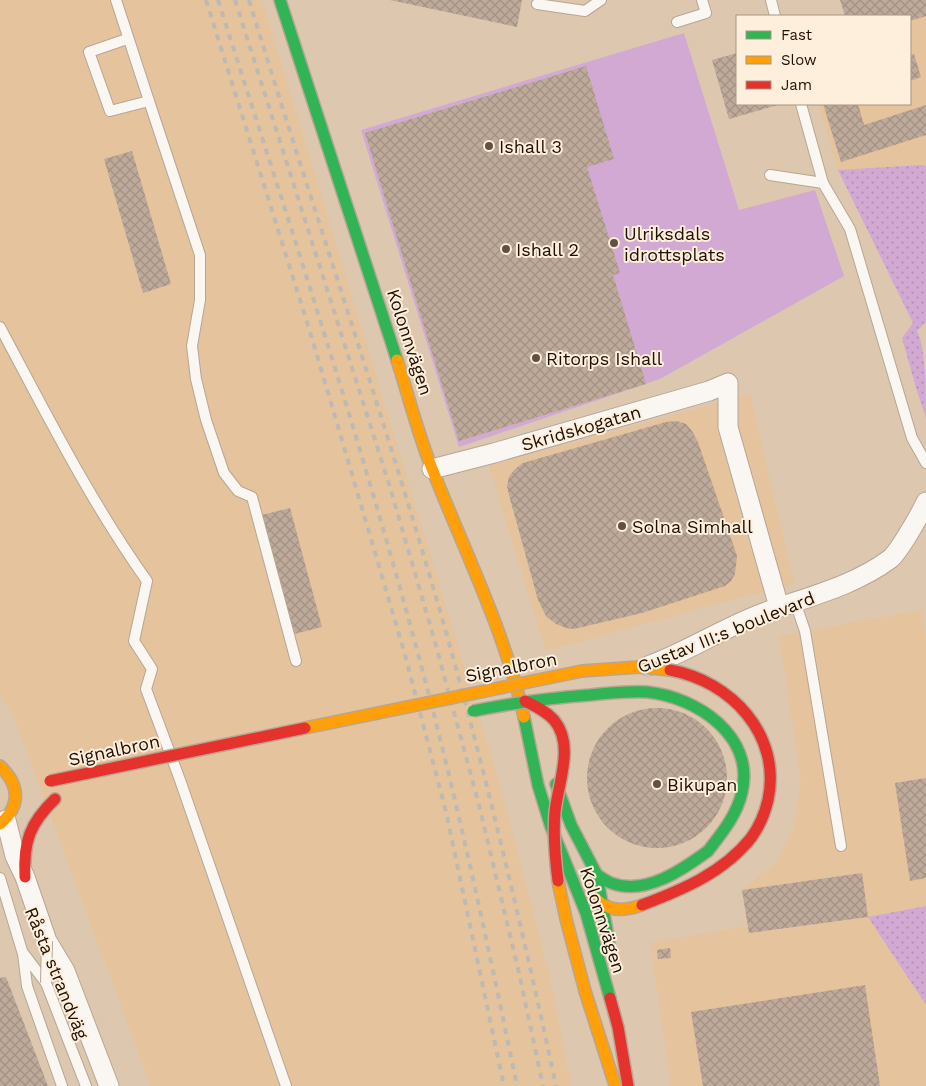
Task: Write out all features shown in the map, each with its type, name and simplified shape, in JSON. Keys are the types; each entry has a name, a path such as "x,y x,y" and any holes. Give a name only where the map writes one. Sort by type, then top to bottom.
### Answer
{"street":[{"name":"Kolonnvägen","path":"280,0 432,468 484,594 521,696 538,729"},
{"name":"Skridskogatan","path":"432,468 494,453 709,392 728,383 728,427 787,605"},
{"name":"Gustav III:s boulevard","path":"521,696 641,668 678,654 725,630 865,575 892,558 926,502"},
{"name":"Signalbron","path":"4,769 33,782 50,781 582,670 618,667 671,670 697,676 726,694 757,727 764,740 770,765 769,794 766,810 760,825 741,849 725,863 703,878 676,892 642,905"},
{"name":"Signalbron","path":"461,713 521,696 620,692 662,694 685,701 707,713 737,745 744,765 743,790 737,811 726,829 708,851"},
{"name":"Kolonnvägen","path":"521,696 538,785 551,826 586,913 618,1027 628,1086"},
{"path":"521,696 549,713 558,725 563,741 562,768 554,822 554,846 562,902 585,991 616,1086"},
{"name":"Kolonnvägen","path":"550,766 567,818 597,875 612,954"},
{"path":"4,769 16,790 16,800 6,818"},
{"name":"Signalbron","path":"162,776 191,770"},
{"path":"6,818 31,803 60,798 42,811 32,824 26,839 24,877"},
{"name":"Råsta strandväg","path":"6,818 8,835 47,941 64,971 109,1086"},
{"name":"Kolonnvägen","path":"551,826 573,860 590,892 604,907 621,911 642,905"},
{"name":"Kolonnvägen","path":"597,875 613,885 636,886 672,874 708,851"},
{"name":"Råsta strandväg","path":"11,862 79,1025 101,1086"},
{"name":"Kolonnvägen","path":"624,921 642,905"},
{"name":"Kolonnvägen","path":"618,1027 620,991"}],"lane":[{"path":"116,0 200,255 200,300 192,346 196,380 202,404 224,473 238,491 252,497 296,661"},
{"path":"537,4 585,11 601,0"},
{"path":"677,22 706,13 702,0"},
{"path":"771,0 775,15"},
{"path":"128,39 89,52 110,111 149,101"},
{"path":"801,105 823,182 850,229 912,438 926,463"},
{"path":"770,176 823,182"},
{"path":"0,327 98,506 147,581 134,641 152,670 146,689 180,780 286,1086"},
{"path":"787,605 805,631 841,846"},
{"path":"0,878 24,954 27,986 62,1086"},
{"path":"46,983 47,941"},
{"path":"24,954 46,983 86,1086"}],"shaded area":[{"path":"0,0 262,0 498,778 550,976 571,1086 151,1086 13,715 0,694"},
{"path":"926,15 926,166 838,170 818,105 911,105 911,19"},
{"name":"Ulriksdals idrottsplats","path":"684,33 739,210 815,190 844,276 660,379 459,447 361,130"},
{"path":"926,166 926,322 917,331 924,360 926,418 902,338 913,323 838,170"},
{"name":"Solna Simhall","path":"750,394 794,583 546,651 489,466"},
{"path":"922,610 926,639 926,906 868,917 926,1005 926,1086 671,1086 650,943 747,926 742,890 778,861 794,828 801,780 779,636"},
{"path":"926,906 926,1005 868,917"}],"building":[{"path":"390,0 522,0 517,27"},
{"path":"840,0 926,0 926,16 911,21 911,15 845,15"},
{"path":"736,53 736,105 778,105 729,119 712,60"},
{"path":"914,54 921,77 911,81 911,55"},
{"path":"586,66 614,159 587,167 620,273 613,275 646,384 459,441 365,133"},
{"path":"823,105 858,105 864,125 926,105 926,135 841,162"},
{"path":"132,151 171,284 143,293 104,159"},
{"name":"Solna Simhall","path":"677,421 686,424 698,442 737,556 735,574 731,581 725,586 642,613 574,629 556,624 546,616 538,600 509,495 507,486 509,477 523,463 666,422"},
{"path":"290,508 322,627 294,634 262,515"},
{"name":"Bikupan","path":"657,708 671,709 684,713 706,729 722,751 726,764 726,792 722,805 706,827 684,843 671,847 657,848 643,847 630,843 608,827 592,805 588,792 587,778 588,764 592,751 608,729 630,713 643,709"},
{"path":"926,778 926,878 910,881 895,783"},
{"path":"862,873 868,917 749,933 742,890"},
{"path":"670,948 671,958 658,959 657,950"},
{"path":"6,977 48,1086 0,1086 0,978"},
{"path":"865,985 880,1086 703,1086 691,1012"}],"railway":[{"path":"206,0 311,335 404,651 446,812 504,1086"},
{"path":"218,0 371,486 417,650 445,758 517,1086"},
{"path":"235,0 389,484 435,642 479,805 519,973 543,1086"},
{"path":"249,0 400,478 448,639 478,750 556,1086"}],"traffic: fast":[{"path":"280,0 397,360"},
{"path":"473,711 546,699 640,692 666,695 702,711 718,723 731,737 740,753 744,772 742,792 737,808 708,851"},
{"path":"524,717 538,785 551,827 586,913 610,998"},
{"path":"556,784 571,825 597,875 609,942"},
{"path":"597,875 611,883 624,886 650,884 675,873 708,851"}],"traffic: slow":[{"path":"397,360 428,457 495,623 516,685 524,717"},
{"path":"305,728 582,671 639,667 670,670"},
{"path":"0,766 7,773 15,795 15,803 12,810 0,824"},
{"path":"558,881 585,991"},
{"path":"592,895 603,905 615,909 628,909 642,905"},
{"path":"585,991 615,1085"}],"traffic: jam":[{"path":"642,905 701,879 728,861 754,834 768,800 770,776 767,754 759,733 747,715 732,699 713,686 692,676 670,670"},
{"path":"525,701 544,711 554,720 560,730 563,741 564,764 554,821 558,881"},
{"path":"50,781 305,728"},
{"path":"25,877 25,853 30,834 39,816 55,799"},
{"path":"610,998 618,1027 628,1086"}],"place":[{"name":"Ishall 3","path":"489,146"},
{"name":"Ulriksdals idrottsplats","path":"614,243"},
{"name":"Ishall 2","path":"506,249"},
{"name":"Ritorps Ishall","path":"536,358"},
{"name":"Solna Simhall","path":"622,526"},
{"name":"Bikupan","path":"657,784"}]}
